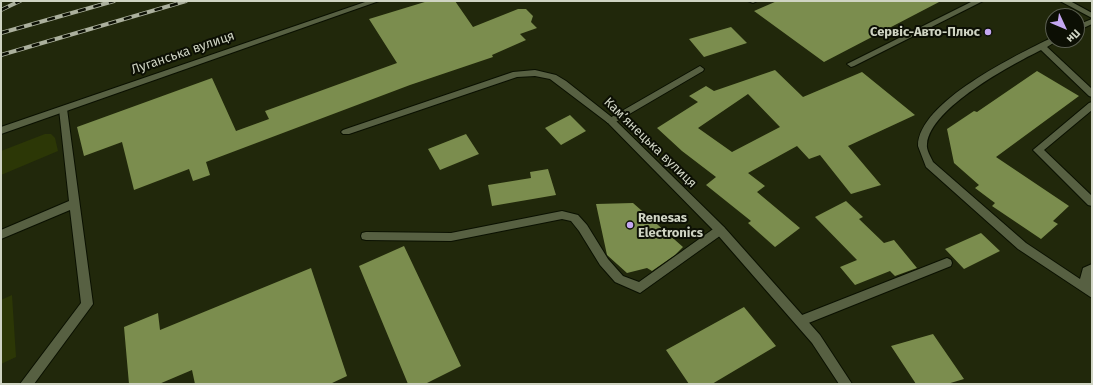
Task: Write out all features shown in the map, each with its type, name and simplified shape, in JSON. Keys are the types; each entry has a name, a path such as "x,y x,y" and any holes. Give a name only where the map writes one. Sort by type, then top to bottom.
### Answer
{"street":[{"name":"Луганська вулиця","path":"1,131 374,1"},
{"path":"851,64 979,1"},
{"path":"1064,1 1092,16"},
{"path":"1045,44 1006,64 948,104 928,128 922,145 928,164 1016,241 1092,293"},
{"path":"1042,46 1092,94"},
{"path":"611,120 700,69"},
{"name":"Камʼянецька вулиця","path":"346,132 516,74 526,72 544,74 563,83 611,120 720,230 816,339 846,384"},
{"path":"1092,105 1038,150 1092,202"},
{"path":"26,384 87,304 63,109"},
{"path":"1,235 75,203"},
{"path":"366,236 451,237 562,215 574,218 583,228 604,262 619,278 640,288 720,230"},
{"path":"801,321 947,263"},
{"path":"1092,269 1087,271 1085,281 1092,293"}],"green space":[{"path":"45,134 51,134 55,138 58,151 1,175 1,151"},
{"path":"12,295 16,357 1,364 1,300"}],"building":[{"path":"428,1 455,1 473,27 518,9 526,9 533,16 531,22 537,28 520,34 526,40 492,55 493,57 410,85 206,162 210,175 193,181 189,169 134,190 122,142 84,156 77,127 212,78 236,131 269,119 265,111 397,63 369,19"},
{"path":"777,1 941,1 824,62 754,11"},
{"path":"731,27 747,43 704,57 689,39"},
{"path":"775,70 803,97 862,72 915,115 848,146 881,185 851,194 820,155 809,159 797,146 748,173 765,186 757,192 800,228 775,247 748,223 751,221 706,185 716,177 682,151 657,128 698,102 689,96 706,86 714,91","holes":["748,94 780,127 732,152 698,128"]},
{"path":"1037,71 1079,96 996,157 1069,206 1053,221 1058,224 1041,239 992,206 995,203 975,188 979,185 954,163 947,129 974,111 977,112"},
{"path":"570,115 586,131 561,145 545,128"},
{"path":"466,134 479,154 440,170 428,149"},
{"path":"548,169 556,195 492,206 488,185 531,178 530,172"},
{"path":"846,201 863,217 859,219 884,243 894,240 917,268 895,276 890,271 855,285 840,267 857,260 815,217"},
{"name":"Renesas Electronics","path":"633,203 683,247 675,255 652,271 647,268 627,273 607,255 596,204"},
{"path":"981,233 1000,251 964,269 945,249"},
{"path":"404,246 461,366 425,384 408,384 359,266"},
{"path":"311,268 347,376 330,384 195,384 192,370 159,384 129,384 124,327 158,313 160,330"},
{"path":"744,307 776,346 712,384 689,384 666,350"},
{"path":"933,334 964,379 947,384 916,384 891,346"}],"railway":[{"path":"1,10 20,1"},
{"path":"1,33 114,1"},
{"path":"1,55 186,1"}],"place":[{"name":"Сервіс-Авто-Плюс","path":"988,32"},
{"name":"Renesas Electronics","path":"630,225"}]}
